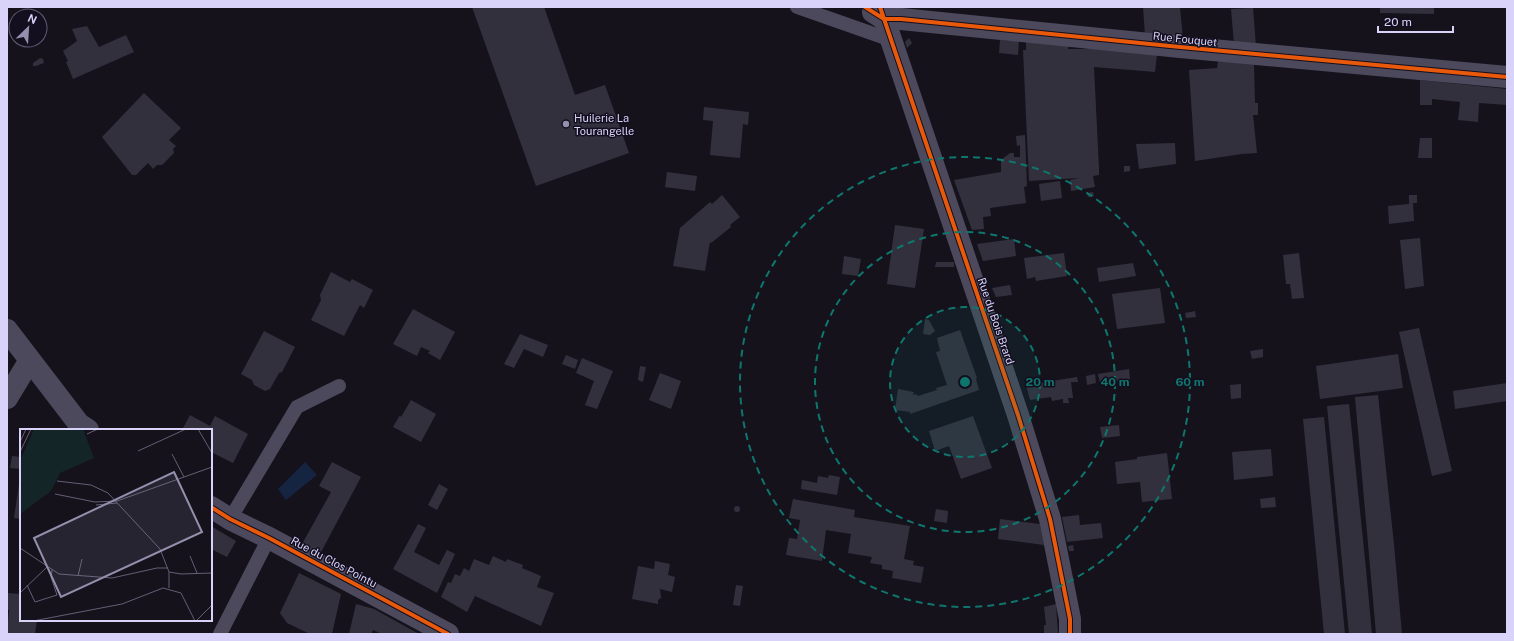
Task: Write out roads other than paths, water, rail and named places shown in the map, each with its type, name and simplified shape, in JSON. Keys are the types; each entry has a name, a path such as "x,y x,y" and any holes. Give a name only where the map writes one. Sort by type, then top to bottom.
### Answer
{"street":[{"name":"Rue Fouquet","path":"865,7 901,19 1180,47 1507,77"},
{"name":"Rue du Bois Brard","path":"882,13 1016,408 1050,519 1070,620 1070,634"},
{"path":"7,330 79,424 86,429"},
{"path":"7,398 30,360"},
{"name":"Rue du Clos Pointu","path":"212,508 230,519 269,538 448,634"}],"lane":[{"path":"796,7 891,40"},
{"path":"230,519 297,407 339,386"},
{"path":"220,634 269,538"}],"water":[{"path":"305,462 317,475 286,500 278,489"}],"place":[{"name":"Huilerie La Tourangelle","path":"566,124"}]}
